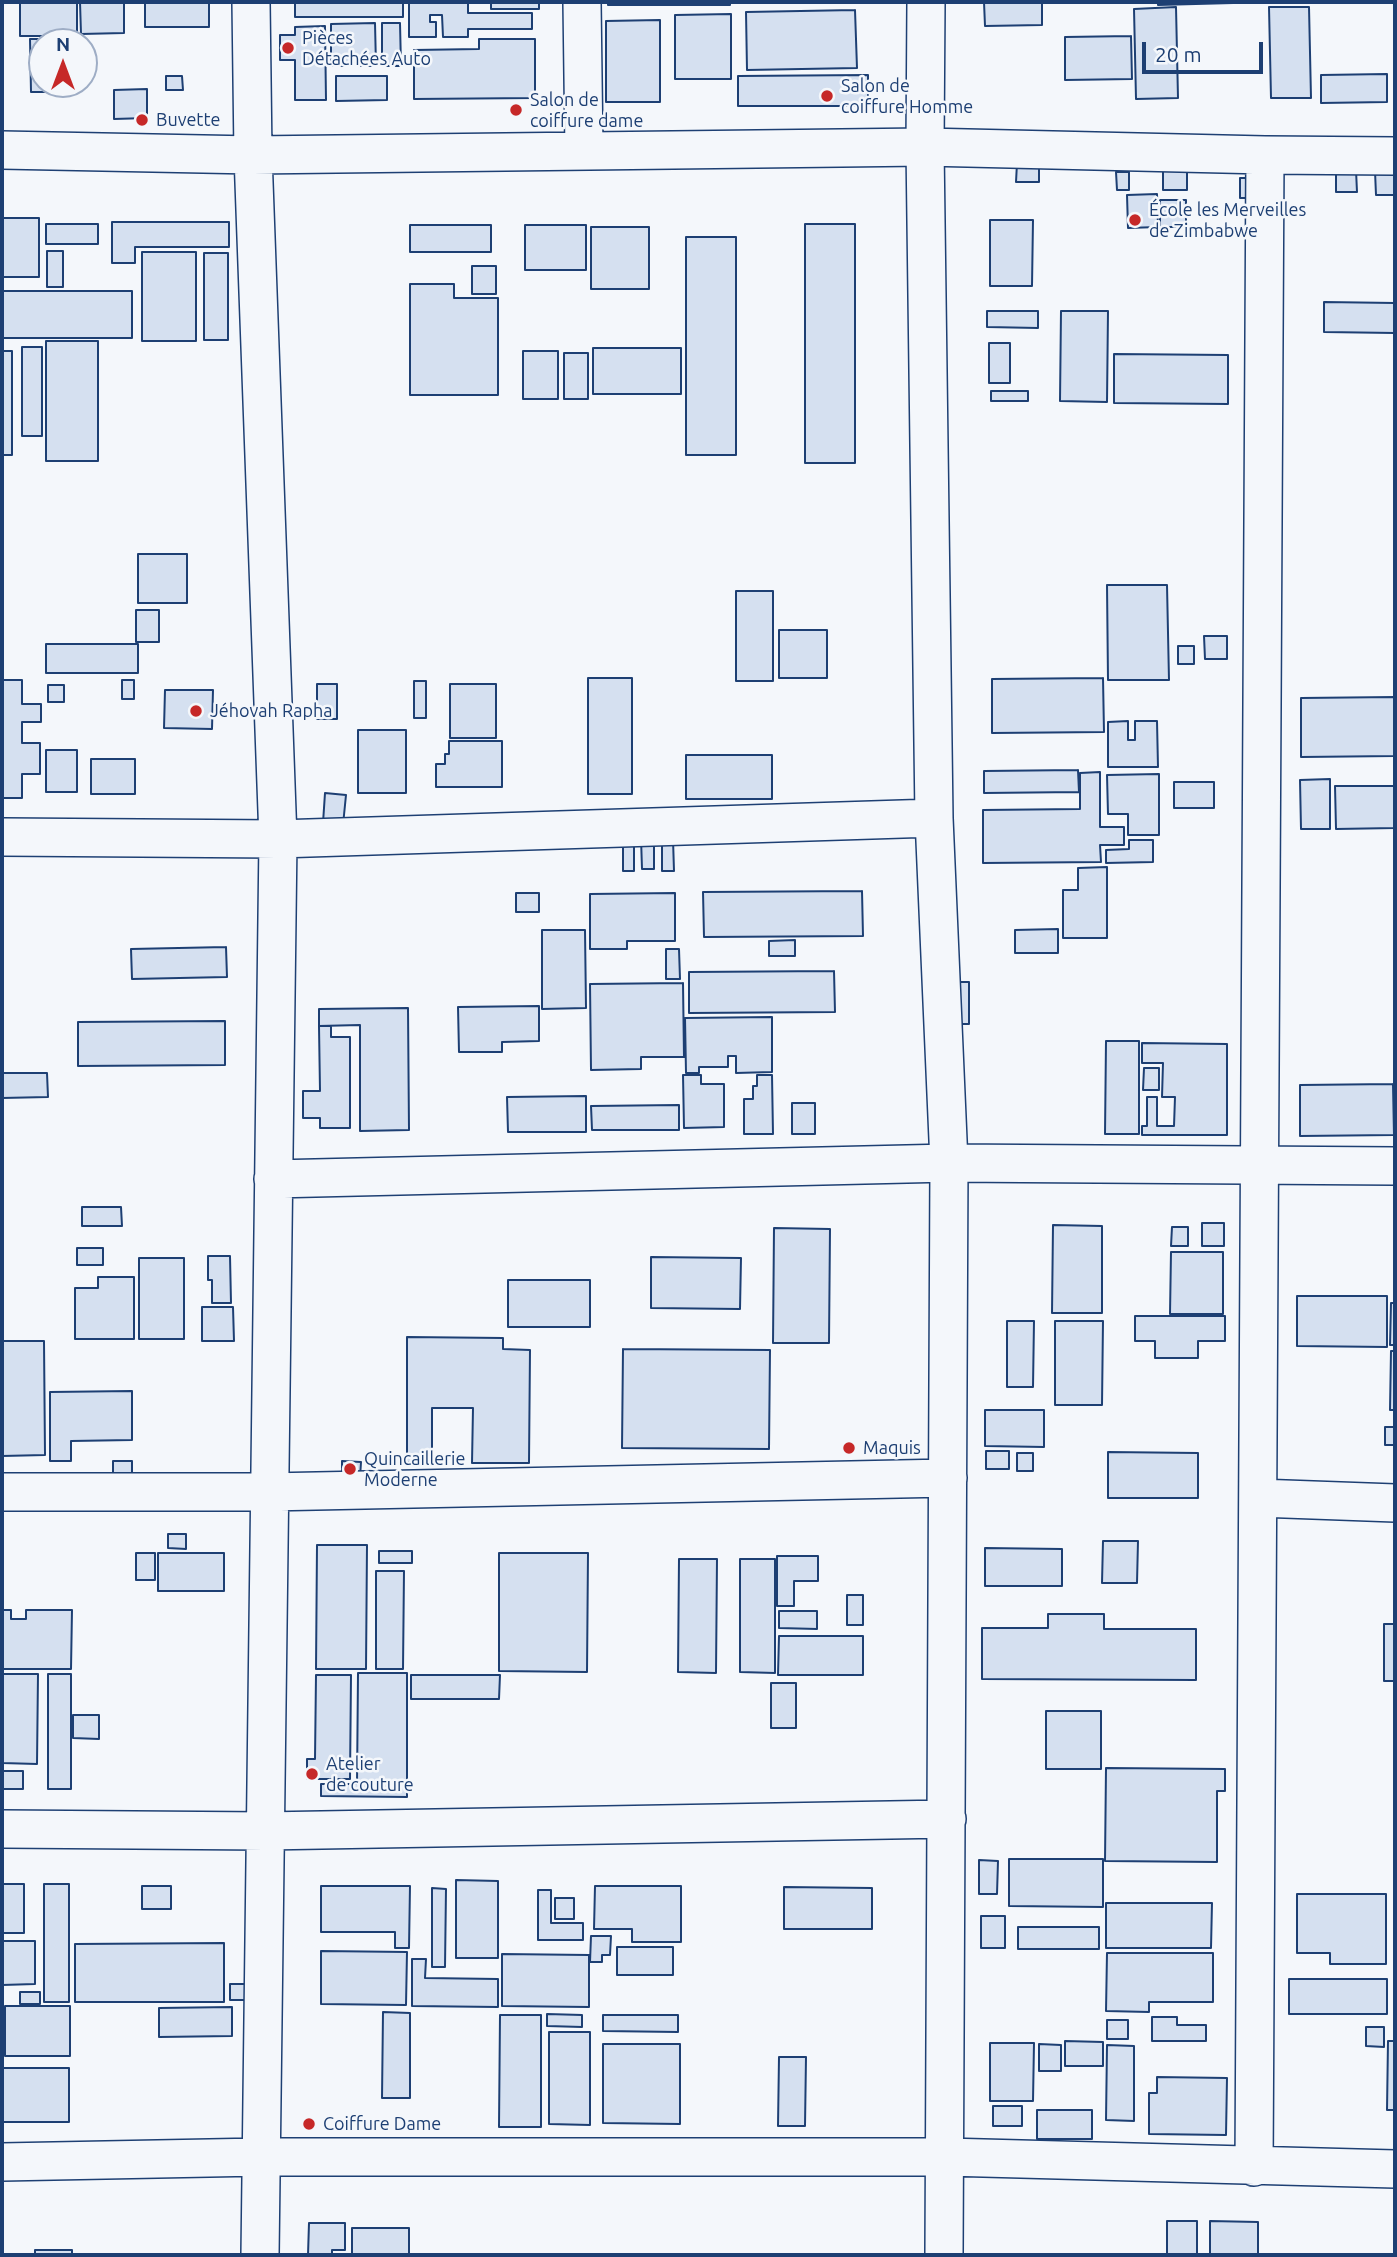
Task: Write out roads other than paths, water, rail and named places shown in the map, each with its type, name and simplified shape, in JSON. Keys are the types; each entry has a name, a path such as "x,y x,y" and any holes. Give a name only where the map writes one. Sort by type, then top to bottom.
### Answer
{"street":[{"path":"251,2 253,155 278,839 260,2255"},
{"path":"582,2 584,151"},
{"path":"926,2 925,147 934,818 949,1163 944,2255"},
{"path":"2,150 253,155 925,147 1395,156"},
{"path":"1254,2167 1265,155"},
{"path":"2,837 278,839 934,818"},
{"path":"273,1179 949,1163 1395,1166"},
{"path":"2,1492 268,1492 948,1478"},
{"path":"1258,1498 1395,1503"},
{"path":"2,1829 265,1832 947,1819"},
{"path":"2,2162 261,2157 946,2157 1395,2169"}],"place":[{"name":"Pièces Détachées Auto","path":"288,48"},
{"name":"Salon de coiffure Homme","path":"827,96"},
{"name":"Salon de coiffure dame","path":"516,110"},
{"name":"Buvette","path":"142,120"},
{"name":"École les Merveilles de Zimbabwe","path":"1135,220"},
{"name":"Jéhovah Rapha","path":"196,711"},
{"name":"Maquis","path":"849,1448"},
{"name":"Quincaillerie Moderne","path":"350,1469"},
{"name":"Atelier de couture","path":"312,1774"},
{"name":"Coiffure Dame","path":"309,2124"}]}
